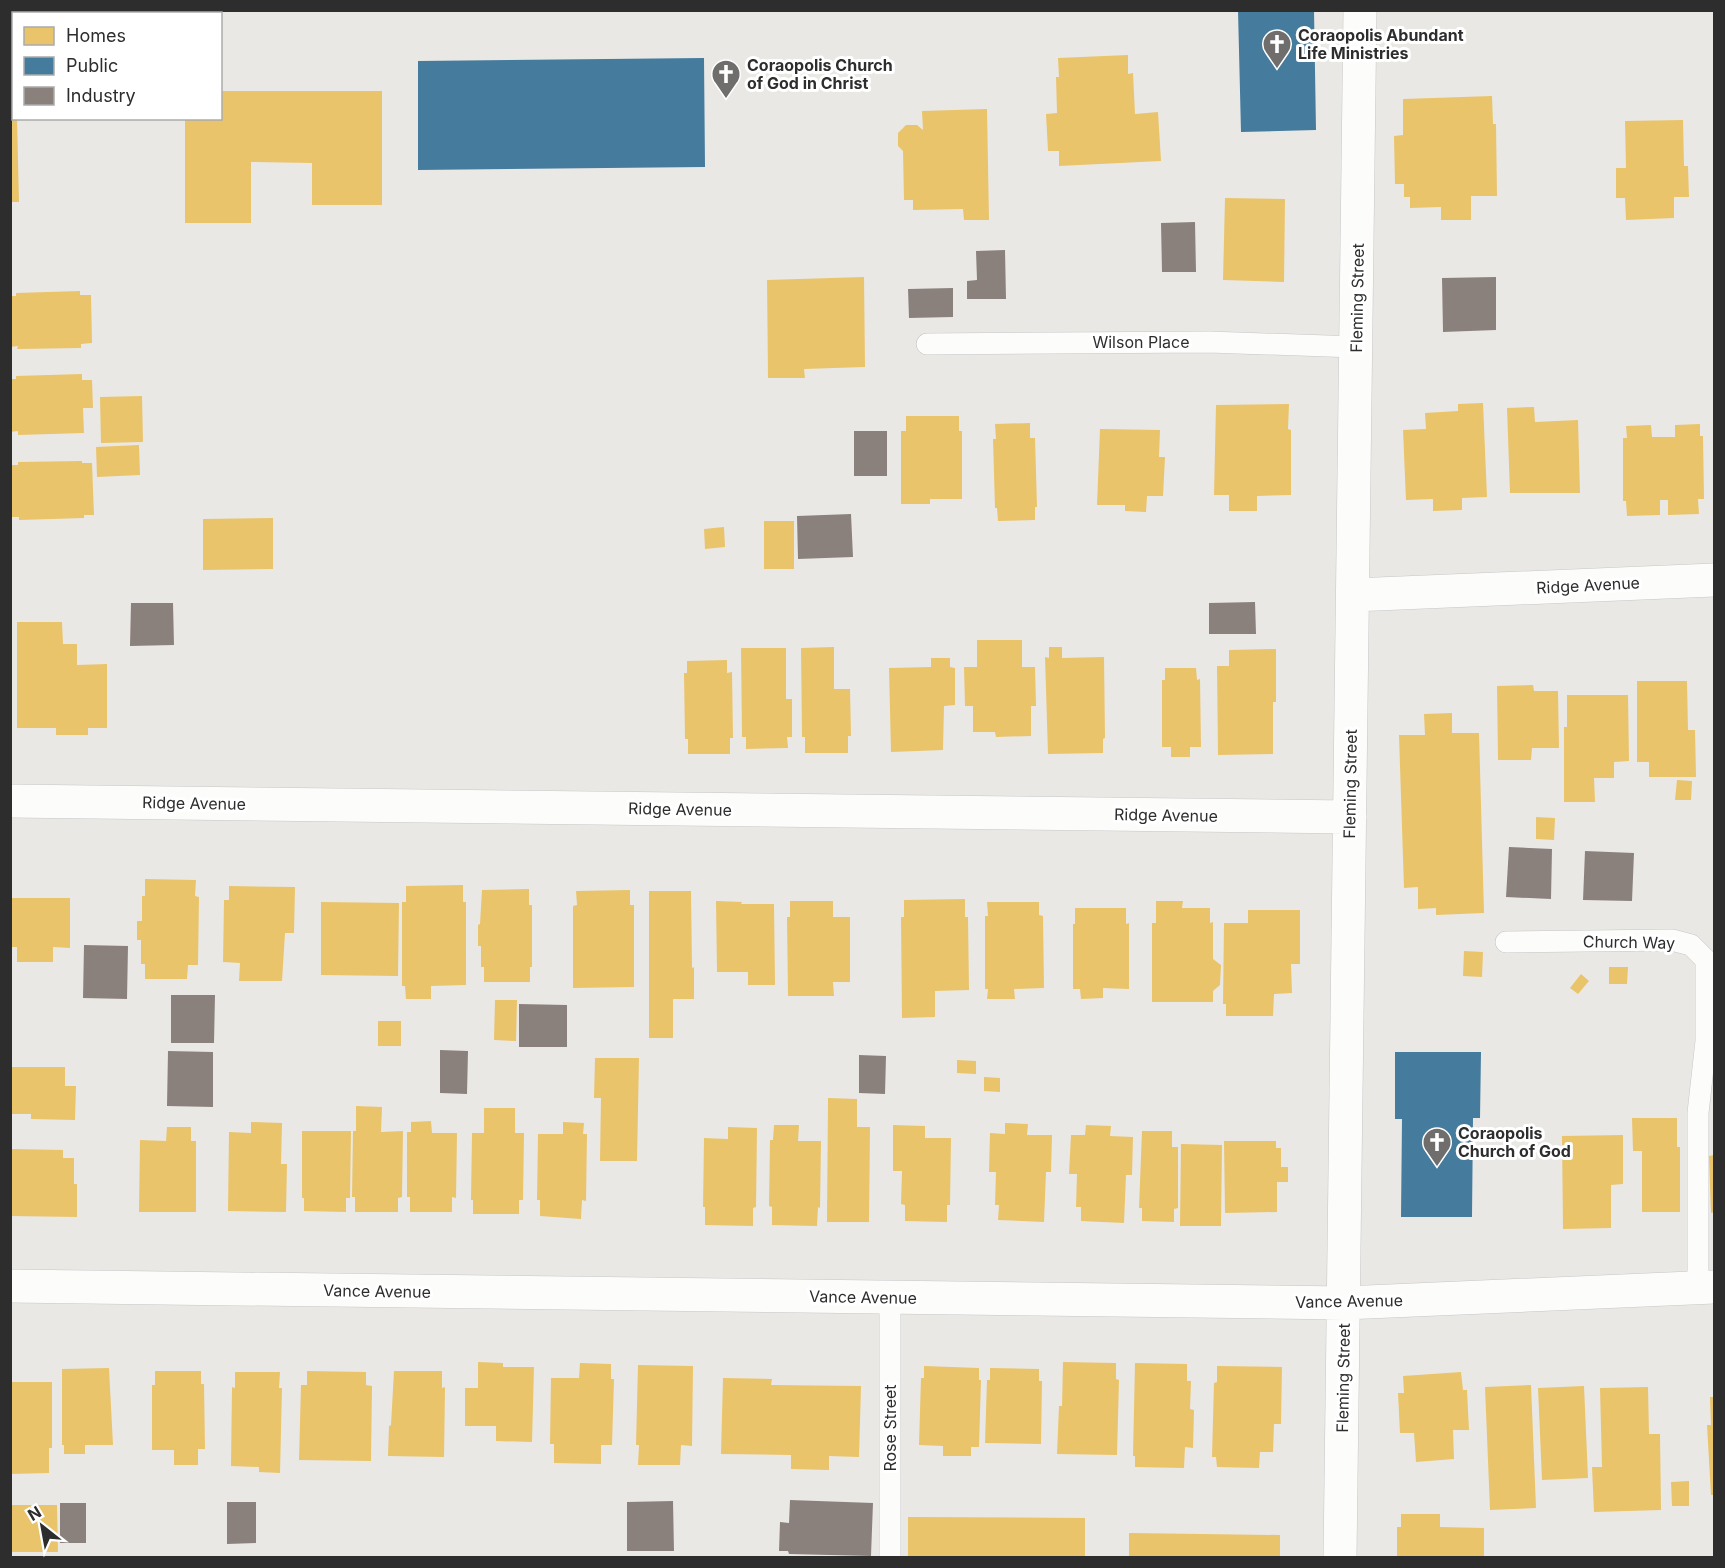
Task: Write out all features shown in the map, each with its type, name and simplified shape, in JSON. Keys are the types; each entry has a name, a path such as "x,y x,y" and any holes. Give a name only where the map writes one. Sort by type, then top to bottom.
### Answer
{"street":[{"name":"Fleming Street","path":"1340,1557 1360,10"},
{"name":"Ridge Avenue","path":"1353,596 1714,580"},
{"name":"Ridge Avenue","path":"10,801 1350,817"},
{"name":"Vance Avenue","path":"10,1286 1344,1303 1706,1288"}],"lane":[{"name":"Wilson Place","path":"927,344 1209,342 1356,347"},
{"name":"Church Way","path":"1506,942 1672,940 1691,945 1706,960 1706,1041 1698,1113 1706,1288"},
{"name":"Rose Street","path":"890,1298 890,1557"}],"building: Homes":[{"path":"10,29 12,29 12,120 17,120 19,202 10,202"},
{"path":"1128,55 1128,74 1133,73 1135,114 1158,112 1161,161 1059,166 1059,151 1048,151 1046,114 1057,113 1058,58"},
{"path":"222,91 382,91 382,205 312,205 312,163 251,162 251,223 185,223 185,120 222,120"},
{"path":"1492,96 1493,124 1496,124 1497,196 1471,196 1471,220 1441,220 1441,207 1410,208 1410,197 1404,197 1404,184 1395,184 1394,136 1403,135 1403,99"},
{"path":"987,109 989,220 964,220 963,209 913,210 913,200 904,200 903,151 898,146 898,133 906,125 917,125 923,130 922,111"},
{"path":"1683,120 1684,166 1688,166 1689,197 1674,197 1674,218 1626,220 1625,198 1616,198 1616,168 1626,168 1625,121"},
{"path":"1225,198 1285,199 1284,282 1223,280"},
{"path":"864,277 865,367 804,369 805,378 768,378 767,280"},
{"path":"80,291 80,295 91,295 92,343 81,344 81,348 17,349 18,346 10,347 10,296 16,296 16,293"},
{"path":"82,374 82,380 92,380 93,408 83,408 84,433 18,435 18,431 10,432 10,379 16,379 16,376"},
{"path":"142,396 143,442 101,443 100,397"},
{"path":"1483,403 1487,497 1462,498 1462,510 1433,511 1433,499 1406,500 1403,430 1426,429 1425,413 1458,411 1458,404"},
{"path":"1289,404 1291,495 1257,496 1257,511 1229,511 1229,495 1214,495 1216,405"},
{"path":"1534,407 1535,422 1578,420 1580,493 1510,493 1507,408"},
{"path":"906,416 959,416 959,431 962,431 962,499 930,499 930,504 901,504 901,431 906,431"},
{"path":"1030,423 1030,438 1035,438 1037,507 1035,507 1035,520 998,521 997,508 995,508 993,439 996,439 995,424"},
{"path":"1700,424 1700,436 1703,436 1704,499 1698,499 1699,514 1668,515 1668,500 1660,500 1660,515 1627,516 1626,501 1623,501 1623,438 1627,438 1626,426 1651,425 1652,437 1675,437 1675,425"},
{"path":"1100,429 1160,430 1159,457 1165,457 1163,496 1147,496 1146,512 1125,511 1125,505 1097,505"},
{"path":"139,445 140,475 97,477 96,447"},
{"path":"82,461 82,463 92,463 94,515 84,515 84,518 19,520 19,517 10,517 10,465 18,465 18,462"},
{"path":"273,518 273,569 203,570 203,519"},
{"path":"764,521 794,521 794,569 764,569"},
{"path":"724,527 725,547 705,549 704,529"},
{"path":"17,622 62,622 63,644 77,644 77,665 107,664 107,728 88,728 88,735 56,735 56,728 17,728"},
{"path":"977,640 1022,640 1022,667 1035,667 1036,706 1031,706 1031,736 996,737 995,732 973,732 973,706 965,706 964,667 977,667"},
{"path":"834,647 834,689 850,689 851,736 848,736 848,753 805,753 805,737 802,737 801,648"},
{"path":"1049,647 1062,647 1062,658 1104,657 1105,738 1103,739 1103,753 1048,754 1045,657 1049,658"},
{"path":"741,648 786,648 786,699 792,699 792,737 787,737 788,748 746,749 746,737 742,737"},
{"path":"1276,649 1273,754 1218,755 1217,666 1229,666 1229,650"},
{"path":"931,658 950,658 950,667 955,668 955,705 944,706 943,750 891,752 889,668 931,667"},
{"path":"727,660 727,673 732,672 733,738 730,738 730,754 688,754 688,739 685,739 684,673 687,673 687,661"},
{"path":"1165,668 1196,668 1197,680 1200,679 1201,747 1190,747 1190,757 1171,757 1171,747 1162,747 1162,680 1165,680"},
{"path":"1637,681 1687,681 1688,730 1695,730 1696,777 1649,777 1649,762 1637,762"},
{"path":"1533,685 1534,691 1558,691 1559,748 1532,748 1531,760 1498,760 1497,686"},
{"path":"1567,695 1628,695 1629,761 1614,762 1614,778 1594,778 1595,802 1564,802 1564,727 1567,727"},
{"path":"1452,713 1452,733 1479,733 1484,913 1436,915 1436,908 1418,909 1418,887 1404,888 1399,735 1425,735 1424,714"},
{"path":"1677,780 1692,781 1691,800 1675,800"},
{"path":"1536,817 1555,818 1554,840 1536,839"},
{"path":"145,879 196,880 195,896 199,897 198,965 188,965 187,979 145,979 145,964 141,964 141,940 137,940 137,921 142,921"},
{"path":"463,885 463,902 466,902 466,985 431,986 431,999 406,999 405,986 402,986 402,902 406,902 406,886"},
{"path":"229,886 295,887 294,933 285,933 282,981 239,981 240,963 223,962 224,900 229,900"},
{"path":"529,889 529,905 532,905 530,982 484,982 481,946 478,946 482,890"},
{"path":"630,890 630,905 634,905 634,987 573,988 573,906 577,905 576,891"},
{"path":"649,891 691,891 694,999 673,999 673,1038 649,1038"},
{"path":"10,898 70,898 70,948 53,947 53,962 17,962 17,947 10,947"},
{"path":"965,899 965,917 968,917 969,990 935,991 935,1017 902,1018 901,917 904,917 904,900"},
{"path":"716,901 774,904 775,985 748,985 748,972 717,972"},
{"path":"790,901 833,901 833,917 850,917 850,982 833,982 834,996 788,996 787,917 790,917"},
{"path":"1156,901 1183,901 1182,908 1210,908 1210,923 1213,922 1213,959 1221,965 1220,985 1213,991 1213,1002 1152,1002 1152,923 1156,923"},
{"path":"321,902 399,903 398,976 321,975"},
{"path":"987,902 1039,902 1039,915 1043,916 1044,988 1014,989 1015,999 987,999 985,916 988,916"},
{"path":"1075,908 1126,908 1126,924 1129,923 1129,989 1103,988 1103,998 1081,999 1080,989 1073,989"},
{"path":"1248,910 1300,910 1300,964 1291,964 1292,993 1274,994 1273,1016 1226,1016 1226,1004 1223,1004 1224,923 1248,923"},
{"path":"1464,951 1483,952 1482,977 1463,976"},
{"path":"1609,967 1628,967 1627,984 1609,984"},
{"path":"1581,974 1589,981 1578,994 1570,988"},
{"path":"495,1000 517,1000 516,1041 494,1040"},
{"path":"378,1021 401,1021 401,1046 378,1046"},
{"path":"595,1058 639,1058 637,1161 600,1161 601,1098 594,1098"},
{"path":"957,1060 976,1061 976,1074 957,1073"},
{"path":"10,1067 65,1067 65,1086 76,1086 75,1120 31,1119 31,1114 10,1114"},
{"path":"984,1077 1000,1078 1000,1092 984,1091"},
{"path":"828,1098 857,1099 857,1127 870,1127 869,1222 827,1222"},
{"path":"356,1106 382,1107 381,1132 403,1131 402,1197 398,1198 398,1212 355,1212 355,1197 352,1197 353,1131 356,1131"},
{"path":"484,1108 515,1108 515,1133 524,1133 523,1200 519,1200 519,1214 473,1214 473,1200 471,1200 472,1133 484,1133"},
{"path":"1632,1118 1677,1118 1677,1147 1680,1147 1680,1212 1642,1212 1642,1151 1633,1151"},
{"path":"431,1121 432,1133 457,1133 456,1198 452,1197 452,1212 410,1212 410,1197 407,1197 407,1132 411,1132 411,1122"},
{"path":"251,1122 282,1123 281,1164 287,1164 286,1212 228,1211 229,1132 251,1133"},
{"path":"563,1122 584,1123 583,1134 587,1134 586,1201 582,1200 581,1219 540,1216 540,1200 537,1200 538,1134 563,1134"},
{"path":"1005,1123 1028,1124 1027,1135 1052,1135 1051,1172 1046,1172 1044,1222 998,1220 999,1205 995,1205 996,1172 989,1172 990,1133 1005,1134"},
{"path":"774,1125 799,1125 798,1141 821,1141 820,1208 818,1207 817,1226 772,1225 772,1207 769,1206 770,1140 773,1140"},
{"path":"893,1125 925,1126 925,1138 951,1138 950,1205 947,1205 947,1222 905,1221 905,1205 901,1204 902,1171 893,1171"},
{"path":"1086,1125 1111,1126 1110,1136 1133,1137 1132,1175 1126,1175 1124,1223 1081,1221 1081,1207 1076,1207 1077,1174 1069,1174 1071,1135 1085,1135"},
{"path":"167,1127 191,1127 191,1141 196,1141 196,1212 139,1212 140,1140 166,1141"},
{"path":"728,1127 757,1128 756,1207 753,1208 753,1226 705,1225 704,1138 728,1139"},
{"path":"302,1131 351,1131 350,1198 346,1198 346,1212 304,1211"},
{"path":"1142,1131 1172,1131 1172,1147 1178,1147 1178,1208 1174,1209 1174,1222 1142,1221 1142,1208 1139,1208"},
{"path":"1623,1135 1623,1184 1611,1185 1611,1228 1563,1229 1562,1136"},
{"path":"1224,1141 1276,1141 1276,1148 1281,1148 1281,1167 1288,1167 1288,1182 1277,1182 1277,1212 1225,1213"},
{"path":"1181,1144 1222,1145 1221,1226 1180,1226"},
{"path":"10,1149 63,1150 63,1158 74,1158 77,1217 10,1216"},
{"path":"1714,1155 1714,1212 1711,1213 1709,1156"},
{"path":"478,1362 503,1363 503,1367 534,1367 532,1442 496,1441 496,1426 465,1426 465,1388 478,1388"},
{"path":"1063,1362 1116,1363 1116,1379 1119,1380 1117,1455 1057,1454 1059,1406 1062,1406"},
{"path":"580,1363 611,1364 611,1379 614,1379 612,1445 601,1445 601,1464 554,1463 554,1444 550,1444 551,1378 579,1378"},
{"path":"1135,1363 1187,1364 1187,1381 1191,1381 1190,1409 1194,1410 1193,1448 1185,1447 1184,1468 1135,1467 1135,1456 1133,1456"},
{"path":"638,1365 693,1366 692,1446 681,1445 680,1465 638,1465 639,1445 636,1445"},
{"path":"924,1366 979,1368 979,1380 981,1380 979,1447 971,1447 971,1456 943,1456 943,1446 919,1445 921,1378 924,1378"},
{"path":"1217,1366 1282,1367 1281,1424 1274,1424 1273,1452 1260,1452 1259,1468 1217,1467 1216,1457 1212,1457 1214,1383 1217,1382"},
{"path":"109,1368 113,1445 85,1445 85,1454 64,1454 62,1369"},
{"path":"990,1368 1039,1369 1039,1381 1042,1381 1041,1444 985,1443 987,1380 990,1380"},
{"path":"155,1371 201,1371 201,1384 204,1384 205,1449 198,1449 198,1465 174,1465 174,1450 152,1450 152,1385 155,1385"},
{"path":"307,1371 366,1372 366,1385 372,1386 371,1461 299,1460 301,1385 307,1385"},
{"path":"394,1371 442,1371 442,1388 445,1387 444,1457 388,1456"},
{"path":"235,1372 280,1372 279,1388 282,1388 280,1473 259,1472 259,1467 231,1466 232,1387 235,1388"},
{"path":"1461,1372 1463,1390 1467,1390 1469,1430 1453,1430 1454,1459 1416,1462 1414,1433 1400,1433 1398,1393 1404,1393 1403,1376"},
{"path":"723,1378 772,1379 771,1385 861,1386 859,1457 829,1456 829,1470 791,1469 791,1455 721,1454"},
{"path":"10,1382 52,1382 52,1448 49,1448 49,1473 10,1474"},
{"path":"1531,1385 1536,1508 1490,1510 1485,1387"},
{"path":"1584,1386 1588,1478 1542,1480 1538,1388"},
{"path":"1648,1387 1649,1434 1660,1434 1661,1510 1594,1512 1592,1467 1602,1467 1600,1388"},
{"path":"1710,1397 1714,1397 1714,1495 1711,1495 1707,1425 1711,1425"},
{"path":"1689,1481 1689,1506 1672,1506 1671,1482"},
{"path":"10,1505 57,1505 58,1552 10,1552"},
{"path":"1401,1514 1440,1514 1440,1527 1484,1528 1484,1558 1397,1558 1397,1527 1401,1527"},
{"path":"908,1517 1085,1518 1085,1558 908,1558"},
{"path":"1129,1533 1280,1535 1280,1558 1129,1558"}],"building: Public":[{"name":"Coraopolis Abundant Life Ministries","path":"1238,10 1314,10 1316,130 1241,132"},
{"path":"704,58 705,167 418,170 418,61"},
{"name":"Coraopolis Church of God","path":"1395,1052 1481,1052 1480,1118 1473,1118 1472,1217 1401,1217 1402,1119 1395,1119"}],"building: Industry":[{"path":"1195,222 1196,272 1162,272 1161,223"},
{"path":"1005,250 1006,299 967,299 967,281 977,280 976,251"},
{"path":"1496,277 1496,330 1443,332 1442,278"},
{"path":"953,288 953,317 909,318 908,289"},
{"path":"854,431 887,431 887,476 854,476"},
{"path":"851,514 853,557 798,559 797,516"},
{"path":"1255,602 1256,634 1209,634 1209,603"},
{"path":"131,603 173,603 174,645 130,646"},
{"path":"1509,847 1552,849 1551,899 1506,897"},
{"path":"1585,851 1634,853 1632,901 1583,900"},
{"path":"84,945 128,946 127,999 83,998"},
{"path":"171,995 215,995 214,1043 171,1043"},
{"path":"519,1004 567,1005 567,1047 519,1047"},
{"path":"440,1050 468,1051 467,1094 440,1093"},
{"path":"168,1051 213,1052 213,1107 167,1106"},
{"path":"859,1055 886,1056 885,1094 859,1093"},
{"path":"790,1500 873,1503 871,1556 789,1554 788,1551 779,1551 780,1522 789,1523"},
{"path":"673,1501 674,1551 627,1551 627,1502"},
{"path":"227,1502 256,1502 256,1543 227,1544"},
{"path":"60,1503 86,1503 86,1543 60,1543"}],"place":[{"name":"Coraopolis Abundant Life Ministries","path":"1277,70"},
{"name":"Coraopolis Church of God in Christ","path":"726,100"},
{"name":"Coraopolis Church of God","path":"1437,1168"}]}
